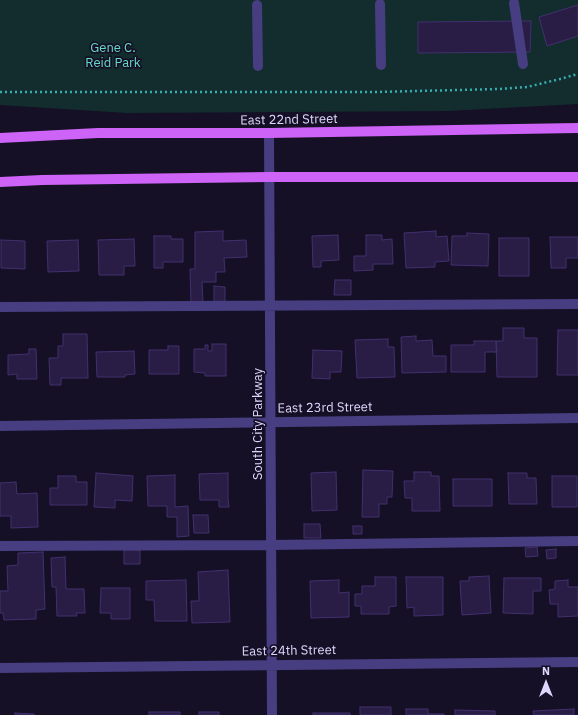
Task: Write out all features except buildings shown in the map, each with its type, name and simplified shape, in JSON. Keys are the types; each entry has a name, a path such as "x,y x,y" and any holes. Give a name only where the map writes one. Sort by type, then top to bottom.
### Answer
{"main road":[{"name":"East 22nd Street","path":"0,138 98,133 269,133 578,128"},
{"path":"0,182 269,177 578,177"}],"street":[{"path":"514,3 523,64"},
{"path":"380,4 381,65"},
{"path":"257,5 258,66"},
{"name":"South City Parkway","path":"269,133 272,715"},
{"path":"0,307 578,304"},
{"name":"East 23rd Street","path":"0,426 578,418"},
{"path":"0,546 271,545 578,541"},
{"name":"East 24th Street","path":"0,668 578,662"}],"path":[{"path":"0,92 375,92 499,89 527,87 578,74"}],"green space":[{"name":"Gene C. Reid Park","path":"0,0 578,0 578,104 447,111 127,113 0,105"}]}
